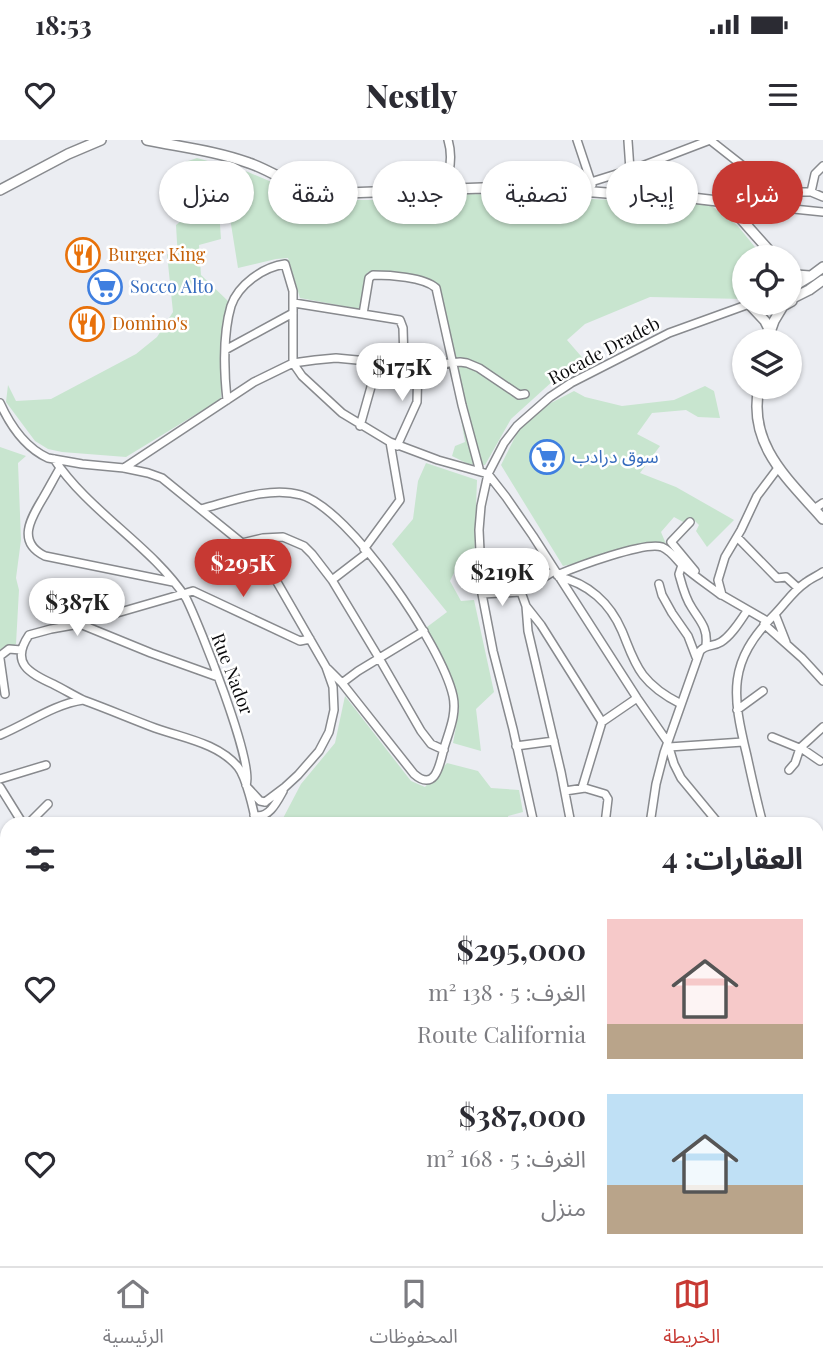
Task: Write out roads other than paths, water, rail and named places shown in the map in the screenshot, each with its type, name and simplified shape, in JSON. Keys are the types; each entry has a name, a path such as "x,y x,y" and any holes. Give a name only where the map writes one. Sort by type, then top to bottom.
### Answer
{"main road":[{"path":"0,187 101,140"},
{"path":"147,140 236,159 261,167 301,188 319,194 372,193"},
{"path":"467,188 594,192 712,201"},
{"path":"739,224 758,245"},
{"path":"746,224 765,245"},
{"path":"802,283 823,267"},
{"path":"802,277 811,276"},
{"path":"802,290 809,290 823,280"},
{"path":"756,399 759,431 778,468 823,519"}],"street":[{"path":"448,140 451,161"},
{"path":"577,140 584,161"},
{"path":"654,161 710,140 737,161"},
{"path":"628,141 629,161"},
{"path":"811,192 816,174 823,166"},
{"path":"592,185 594,192"},
{"path":"803,193 811,192 823,197"},
{"path":"803,210 823,212"},
{"path":"227,400 225,350 233,303 242,288 254,278 273,267 285,264 294,303 293,363 302,376 342,413 393,444 474,472 488,474 506,497 668,744 681,778 714,817"},
{"path":"363,314 369,278 373,275 432,284 438,292 462,405 479,468"},
{"path":"294,303 401,321 404,362"},
{"name":"Rocade Dradeb","path":"532,817 482,594 479,530 488,474 504,443 517,426 550,397 571,383 669,333 732,310"},
{"path":"225,350 293,313"},
{"path":"124,468 266,375 293,363 336,359 467,363 519,395 525,394"},
{"path":"360,426 378,362"},
{"path":"332,580 366,551 400,500 393,444 417,402 418,363"},
{"path":"0,403 9,421 26,443 38,453 54,459 148,472 162,478 242,543 271,573 326,667 334,696 334,710 319,751 285,787 253,804 253,812"},
{"name":"Rue Nador","path":"54,459 74,485 173,582 189,604 235,723 248,778 246,786"},
{"path":"60,468 29,524 28,538 35,549 45,556 173,582"},
{"path":"722,595 718,586 719,574 728,549 737,537 757,496 778,468"},
{"path":"201,509 269,493 300,495 325,508 366,551 400,593 424,631 443,668 453,697 453,716 436,775 429,779 418,778 342,683 326,667"},
{"path":"814,509 823,503"},
{"path":"690,522 671,542 704,582"},
{"path":"242,543 278,536 304,546 312,554 332,580 421,731 431,744 444,750"},
{"path":"737,537 777,578 786,577 798,589"},
{"path":"482,594 521,592 584,564 651,546 664,548 704,582 766,623 823,681"},
{"path":"682,565 678,574 691,607 703,624 706,645"},
{"path":"761,817 737,710 736,687 742,660 750,643 766,623 798,589 823,572"},
{"path":"557,574 581,584 602,599 621,627 642,674 655,688 681,704"},
{"path":"659,584 662,595 688,636 697,658"},
{"path":"254,817 241,772 217,750 83,700 28,671 22,663 21,650 30,634 79,624 193,591 300,641 310,639"},
{"path":"521,592 570,817"},
{"path":"526,606 541,625 601,722"},
{"path":"651,817 656,784 697,658 706,645 720,643 747,611"},
{"path":"775,614 786,643"},
{"path":"79,624 218,677"},
{"path":"528,631 541,625"},
{"path":"342,683 424,631"},
{"path":"5,694 0,657 9,649 21,650"},
{"path":"737,710 763,691"},
{"path":"582,788 601,722 637,698"},
{"path":"0,735 64,705 83,700"},
{"path":"789,770 800,748 823,727"},
{"path":"772,737 800,748 820,761"},
{"path":"516,746 554,741"},
{"path":"668,744 743,742"},
{"path":"234,763 243,756"},
{"path":"0,779 46,765"},
{"path":"246,786 268,806 267,817"},
{"path":"0,787 21,817"},
{"path":"253,812 262,817 276,804 285,787"},
{"path":"565,791 582,788 606,795 606,817"},
{"path":"34,817 48,804"}],"place":[{"name":"Burger King","path":"83,255"},
{"name":"Socco Alto","path":"105,287"},
{"name":"Domino's","path":"87,324"},
{"name":"سوق درادب","path":"547,457"}]}
